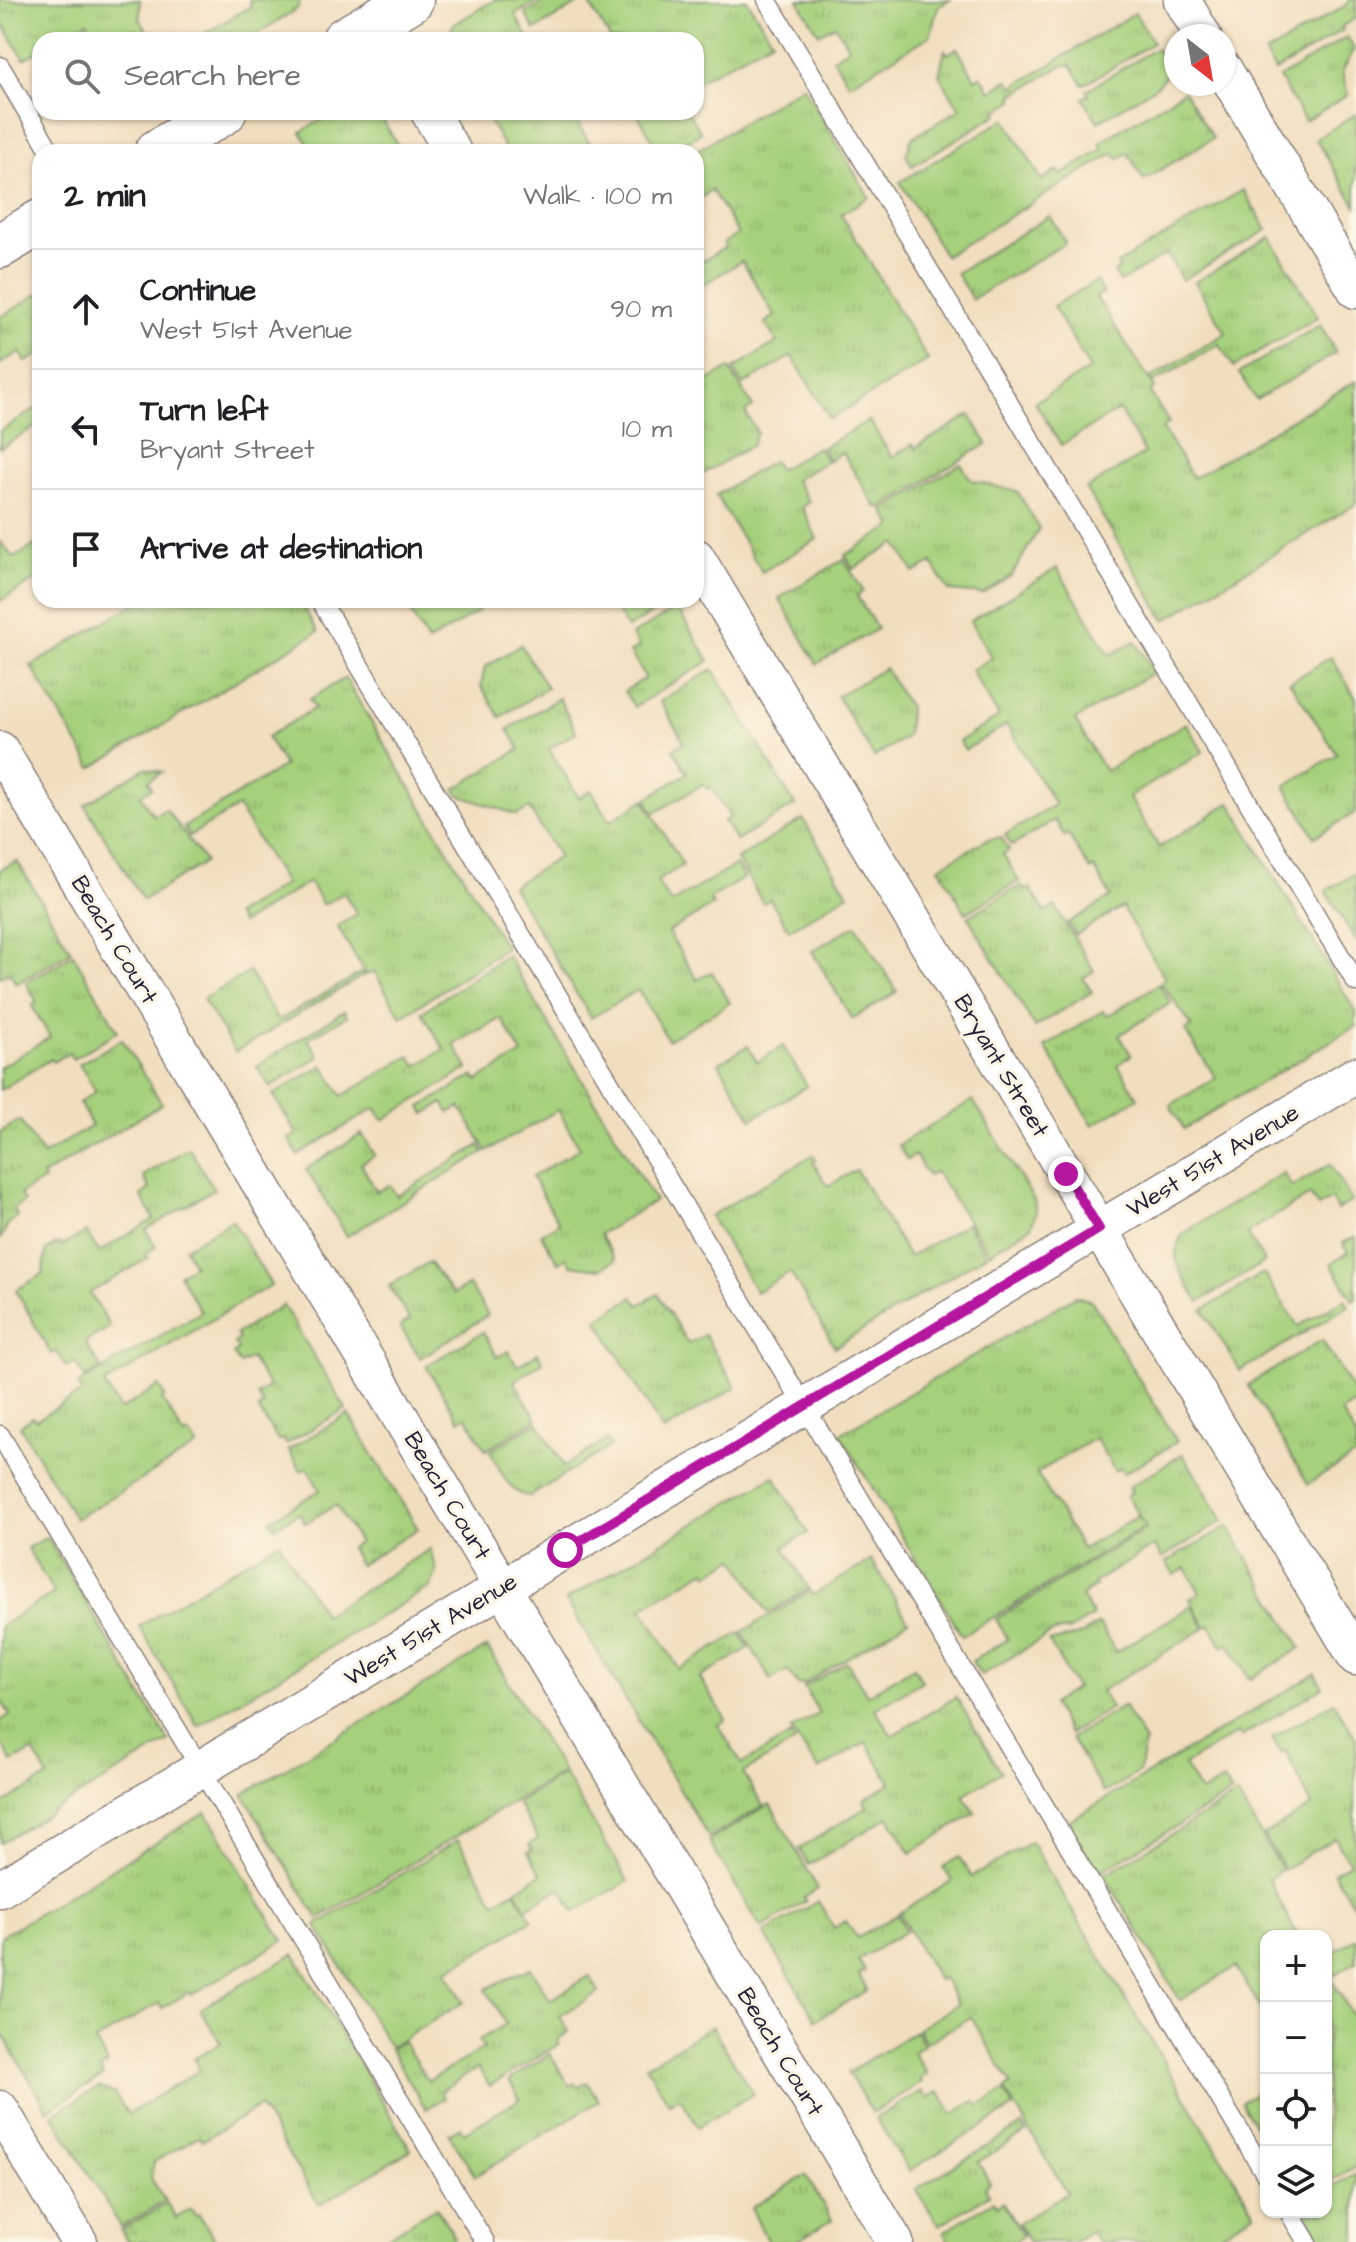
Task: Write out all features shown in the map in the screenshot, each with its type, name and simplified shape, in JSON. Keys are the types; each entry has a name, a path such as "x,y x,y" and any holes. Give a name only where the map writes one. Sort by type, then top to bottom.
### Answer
{"street":[{"path":"1182,0 1196,24"},
{"path":"1236,90 1356,290"},
{"path":"170,144 211,120"},
{"path":"434,120 448,144"},
{"path":"0,246 32,227"},
{"name":"Bryant Street","path":"704,570 1356,1657"},
{"name":"Beach Court","path":"0,750 895,2242"},
{"name":"West 51st Avenue","path":"0,1889 1356,1075"},
{"path":"0,2109 79,2242"}],"lane":[{"path":"767,0 1356,982"},
{"path":"0,66 46,144"},
{"path":"325,608 1260,2165"},
{"path":"0,1435 485,2242"},
{"path":"1293,2218 1307,2242"}],"green space":[{"path":"0,0 140,0 140,19 148,32 93,32 87,22 70,32 32,32 32,54 24,59 0,19"},
{"path":"249,0 300,0 297,9 260,32 207,32 251,6"},
{"path":"494,0 539,0 515,15 525,32 450,32 453,25"},
{"path":"547,0 585,0 535,30 525,13"},
{"path":"587,0 747,0 772,40 704,78 704,32 606,32"},
{"path":"798,0 950,0 938,7 930,36 849,84 833,58 849,48 835,25 819,34"},
{"path":"1349,0 1356,0 1356,18 1341,27 1343,30 1275,71 1265,54 1346,5"},
{"path":"1135,13 1153,43 1083,85 1071,65 1063,65 1012,96 1014,100 997,111 998,114 912,166 906,155 912,138 960,109 939,75 945,50 948,54 957,48 975,79 981,75 990,91 1008,80 1013,87"},
{"path":"1347,37 1354,49 1342,72 1348,95 1305,121 1279,78"},
{"path":"1156,48 1164,61 1164,77 1157,86 1098,122 1083,98 1089,95 1087,90"},
{"path":"803,86 869,197 841,214 928,360 830,419 792,356 743,385 733,369 777,342 765,323 775,316 742,261 704,284 704,260 726,247 724,243 738,234 712,191 704,196 704,146"},
{"path":"1176,96 1187,96 1213,138 1144,180 1128,153 1118,159 1114,153 945,256 900,182 1005,119 1042,180 1058,170 1061,175 1103,149 1100,142"},
{"path":"1356,114 1356,206 1316,139"},
{"path":"321,120 383,120 397,144 308,144 301,132"},
{"path":"489,120 576,120 590,144 502,144"},
{"path":"641,120 693,120 701,133 682,144 655,144"},
{"path":"1243,190 1267,230 1182,280 1167,254 1120,282 1114,272 1120,269 1117,264"},
{"path":"1050,216 1066,243 972,299 956,273"},
{"path":"1270,237 1318,317 1234,367 1219,344 1153,383 1150,378 1226,333 1195,282"},
{"path":"1096,281 1103,293 1096,297 1155,388 1150,392 1169,423 1162,428 1193,478 1356,381 1356,504 1165,620 1086,489 1145,453 1119,410 1061,445 1035,402 1090,369 1053,306"},
{"path":"32,298 32,359 26,362 20,352 0,364 0,317"},
{"path":"1320,325 1336,353 1256,400 1239,373"},
{"path":"729,368 753,407 745,412 757,432 752,445 704,473 704,383"},
{"path":"32,411 32,429 0,448 0,431"},
{"path":"970,415 987,444 882,507 876,507 842,452 829,460 822,448 869,420 892,457 913,444 915,448"},
{"path":"818,447 827,461 795,480 809,502 802,507 817,539 762,572 716,495 773,461 779,470"},
{"path":"961,464 971,480 1018,492 1039,529 1012,575 983,594 949,591 932,563 914,573 896,543 853,569 845,555 893,526 883,510"},
{"path":"0,542 14,558 32,547 32,582 0,601"},
{"path":"844,559 863,591 857,596 877,629 817,664 779,598"},
{"path":"1057,568 1110,655 1135,641 1154,672 1075,720 1105,771 1186,723 1203,752 1129,797 1159,847 1230,803 1356,1012 1356,1026 1184,1129 1170,1105 1216,1078 1185,1031 1192,1026 1161,982 1165,979 1122,907 1076,935 1068,923 1111,897 1094,868 1090,870 1068,834 1064,836 1055,820 1012,846 1005,835 1055,805 1007,725 965,750 959,741 999,717 971,670 992,658 970,621"},
{"path":"128,608 304,608 318,632 92,768 31,666"},
{"path":"408,608 477,608 479,611 428,642"},
{"path":"615,608 662,608 627,628"},
{"path":"677,608 709,661 634,707 624,691 646,678 630,652 639,647 632,635"},
{"path":"521,645 547,688 500,717 481,686 485,667"},
{"path":"1331,657 1356,698 1356,812 1315,837 1285,786 1337,754 1290,682"},
{"path":"885,668 909,708 907,736 874,757 837,696"},
{"path":"713,669 795,805 736,841 724,821 730,817 711,787 707,789 703,784 654,813 646,799 687,773 673,749 684,742 660,701"},
{"path":"345,678 506,948 401,1017 374,971 366,975 337,926 357,914 344,893 323,905 309,882 241,924 235,915 285,884 238,807 189,836 184,827 284,766 267,737 315,708 310,699"},
{"path":"559,698 576,732 549,749 579,798 591,790 610,821 644,800 683,865 657,881 671,903 736,865 744,878 710,899 713,905 668,932 697,980 712,972 730,1003 668,1040 638,990 591,1018 512,886 559,857 529,808 517,815 458,795 455,789 520,749 508,729"},
{"path":"145,768 162,772 148,781 152,788 140,795 154,816 166,809 205,862 143,900 85,805"},
{"path":"803,819 848,894 789,930 770,899 763,903 737,859"},
{"path":"1001,837 1009,850 1003,854 1019,881 966,913 939,867 986,840"},
{"path":"17,861 71,951 16,984 10,972 0,977 0,870"},
{"path":"1356,873 1356,941 1326,891"},
{"path":"1021,885 1025,891 1030,888 1045,912 1055,906 1094,971 1083,978 1092,992 1035,1027 968,917"},
{"path":"856,925 897,992 852,1019 812,951"},
{"path":"73,954 118,1031 73,1059 69,1053 53,1062 51,1059 0,1090 0,1067 50,1037 32,1006 37,1002 26,983"},
{"path":"507,955 655,1201 600,1234 615,1260 600,1269 571,1265 566,1258 558,1262 541,1234 559,1223 532,1177 580,1148 558,1110 487,1151 460,1107 449,1113 443,1103 425,1114 421,1107 473,1076 477,1081 522,1054 501,1018 454,1044 468,1069 383,1120 375,1108 298,1155 289,1139 297,1134 273,1095 323,1065 342,1096 410,1056 417,1066 444,1049 422,1012"},
{"path":"249,972 278,1021 362,972 364,975 235,1052 203,999"},
{"path":"1159,984 1171,1003 1119,1035 1131,1055 1118,1065 1138,1098 1093,1125 1045,1047 1103,1011 1107,1016"},
{"path":"344,1011 347,1016 308,1039 319,1057 270,1087 257,1066"},
{"path":"122,1039 162,1104 42,1176 44,1180 20,1194 24,1202 14,1208 17,1217 8,1224 0,1240 0,1132 20,1120 43,1155 92,1126 79,1103 96,1091 79,1064"},
{"path":"748,1046 757,1062 783,1046 807,1086 752,1119 719,1063"},
{"path":"973,1100 1034,1200 1036,1212 1031,1227 989,1253 936,1172 928,1176 915,1155 907,1160 898,1145"},
{"path":"362,1134 375,1155 361,1164 377,1192 390,1185 397,1196 480,1145 484,1152 347,1236 306,1169"},
{"path":"189,1148 214,1189 146,1230 156,1247 145,1254 148,1258 90,1293 110,1327 85,1342 101,1369 85,1378 75,1362 66,1367 57,1351 51,1354 16,1290 43,1274 46,1250 59,1243 62,1246 86,1232 99,1252 154,1219 141,1195 150,1189 143,1176"},
{"path":"813,1155 816,1160 813,1162 828,1186 856,1170 909,1257 967,1223 986,1255 835,1347 790,1272 756,1292 710,1216"},
{"path":"1330,1164 1352,1201 1337,1210 1331,1199 1318,1207 1310,1195 1247,1233 1265,1262 1199,1302 1183,1276 1177,1259 1176,1250 1185,1232 1283,1173 1292,1187"},
{"path":"232,1220 271,1285 104,1384 120,1410 159,1386 165,1396 162,1399 184,1436 189,1434 197,1446 75,1519 20,1426 33,1417 36,1420 82,1392 78,1384 201,1312 179,1274 194,1265 185,1248"},
{"path":"1356,1236 1356,1298 1353,1300 1331,1264 1348,1253 1343,1243"},
{"path":"429,1262 453,1294 469,1285 488,1315 420,1358 400,1326 410,1320 389,1286"},
{"path":"1263,1273 1298,1326 1345,1299 1349,1306 1240,1371 1203,1310"},
{"path":"658,1294 688,1344 704,1335 736,1387 663,1431 597,1319 633,1297 639,1305"},
{"path":"1076,1296 1092,1301 1177,1442 1124,1473 1120,1468 1115,1471 1095,1438 1037,1473 1082,1549 1138,1516 1145,1527 962,1636 840,1434"},
{"path":"283,1305 346,1409 286,1444 283,1439 278,1441 258,1409 263,1405 257,1395 269,1387 251,1358 240,1364 233,1354 238,1350 234,1343 239,1339 236,1334"},
{"path":"483,1332 498,1357 508,1351 517,1366 538,1353 543,1362 514,1381 537,1419 486,1450 466,1416 459,1420 426,1366"},
{"path":"1322,1340 1356,1396 1356,1403 1341,1412 1356,1436 1356,1455 1308,1484 1248,1385"},
{"path":"348,1414 418,1529 359,1565 350,1548 359,1543 336,1505 305,1523 299,1513 275,1527 270,1520 320,1490 307,1468 301,1471 288,1450"},
{"path":"538,1422 564,1466 607,1440 611,1446 530,1496 523,1495 506,1480 490,1451"},
{"path":"1183,1454 1223,1521 1162,1558 1154,1546 1095,1582 1096,1586 1081,1596 1093,1616 1070,1630 1054,1632 981,1675 972,1661 1008,1639 996,1619 1146,1529 1127,1495 1132,1492 1129,1487"},
{"path":"774,1476 808,1533 784,1547 809,1589 768,1613 735,1558 709,1574 706,1570 642,1608 679,1669 740,1633 749,1648 700,1678 726,1720 718,1725 742,1764 791,1735 795,1742 743,1773 763,1806 709,1838 566,1600"},
{"path":"1228,1526 1301,1648 1250,1679 1229,1644 1223,1647 1210,1625 1206,1627 1190,1599 1200,1593 1186,1568 1174,1575 1166,1562"},
{"path":"47,1537 169,1741 0,1843 0,1806 48,1777 33,1751 12,1762 0,1742 0,1721 10,1715 0,1698 0,1626 54,1593 27,1548"},
{"path":"279,1542 324,1615 430,1549 437,1572 430,1587 198,1726 139,1626"},
{"path":"872,1560 908,1621 804,1684 798,1685 788,1670 771,1680 742,1632 810,1591 813,1595"},
{"path":"1192,1606 1205,1628 1101,1691 1111,1708 1069,1734 1052,1704 1076,1688 1049,1642 1083,1634 1099,1624 1116,1652"},
{"path":"487,1647 563,1772 318,1919 243,1794"},
{"path":"847,1662 867,1695 914,1667 922,1681 875,1709 892,1736 956,1697 1001,1772 963,1795 975,1813 911,1853 889,1817 809,1865 799,1849 867,1807 864,1800 891,1783 866,1742 819,1770 791,1730 819,1713 804,1687"},
{"path":"1315,1674 1323,1687 1241,1737 1238,1733 1184,1765 1201,1793 1224,1780 1232,1793 1098,1873 1067,1822"},
{"path":"1334,1702 1356,1738 1354,1906 1334,1873 1350,1863 1335,1838 1284,1869 1264,1835 1312,1806 1286,1751 1281,1753 1272,1738"},
{"path":"1124,1706 1145,1742 1139,1772 1104,1793 1071,1738"},
{"path":"564,1774 628,1881 575,1912 560,1888 527,1908 516,1890 541,1874 528,1852 532,1850 529,1845 538,1838 517,1803"},
{"path":"1237,1795 1282,1870 1268,1879 1295,1930 1260,1930 1260,2007 1236,1967 1180,2000 1104,1875"},
{"path":"770,1804 818,1889 804,1898 806,1901 761,1928 709,1841"},
{"path":"206,1812 283,1941 191,1995 189,1992 162,2008 159,2003 95,2041 108,2064 100,2069 103,2076 48,2110 0,2030 0,1937"},
{"path":"458,1840 495,1902 515,1891 532,1920 446,1971 464,2002 390,2047 316,1925"},
{"path":"1031,1842 1255,2213 1208,2242 1098,2242 1092,2232 1074,2242 1029,2242 1018,2223 1067,2193 1005,2090 1011,2084 971,2017 926,2043 918,2029 958,2004 943,1978 938,1980 899,1913 952,1881 943,1867 959,1857 972,1877"},
{"path":"818,1901 834,1928 846,1921 857,1938 897,1915 906,1931 858,1960 865,1971 859,1975 867,1990 816,2020 764,1933"},
{"path":"1356,1938 1356,1962 1332,1976 1332,1952"},
{"path":"294,1954 411,2150 319,2205 260,2106 202,2141 199,2136 154,2162 151,2178 165,2201 121,2227 53,2115 99,2087 114,2093 128,2114 200,2070 194,2059 221,2043 200,2009"},
{"path":"530,1968 550,2000 590,1976 599,1992 560,2016 569,2032 557,2040 559,2044 490,2086 478,2068 441,2091 444,2098 426,2109 390,2049 403,2041 428,2081 484,2048 479,2040 506,2024 486,1989"},
{"path":"1332,1980 1356,2021 1356,2166 1332,2180"},
{"path":"712,2026 753,2094 698,2127 680,2097 669,2103 646,2066"},
{"path":"916,2031 924,2045 913,2052 927,2074 920,2078 922,2082 873,2113 848,2073"},
{"path":"550,2054 570,2086 574,2083 578,2087 587,2082 599,2101 475,2176 449,2134 460,2127 464,2133 520,2099 509,2080"},
{"path":"922,2091 927,2098 939,2091 953,2114 975,2101 979,2106 1004,2091 1014,2107 909,2171 876,2118"},
{"path":"1260,2091 1260,2134 1241,2102"},
{"path":"1022,2125 1027,2132 978,2162 990,2183 985,2187 989,2195 939,2225 916,2189"},
{"path":"1356,2173 1356,2242 1323,2242 1309,2218 1332,2218 1332,2187"},
{"path":"806,2175 832,2220 795,2242 768,2242 751,2208"},
{"path":"993,2201 997,2206 1002,2202 1023,2236 1014,2242 949,2242 943,2232"},
{"path":"167,2203 176,2218 191,2209 196,2216 199,2214 216,2242 128,2242 121,2230"},
{"path":"436,2207 455,2237 448,2242 379,2242"}],"route":[{"path":"565,1550 1099,1229 1066,1174"}]}
